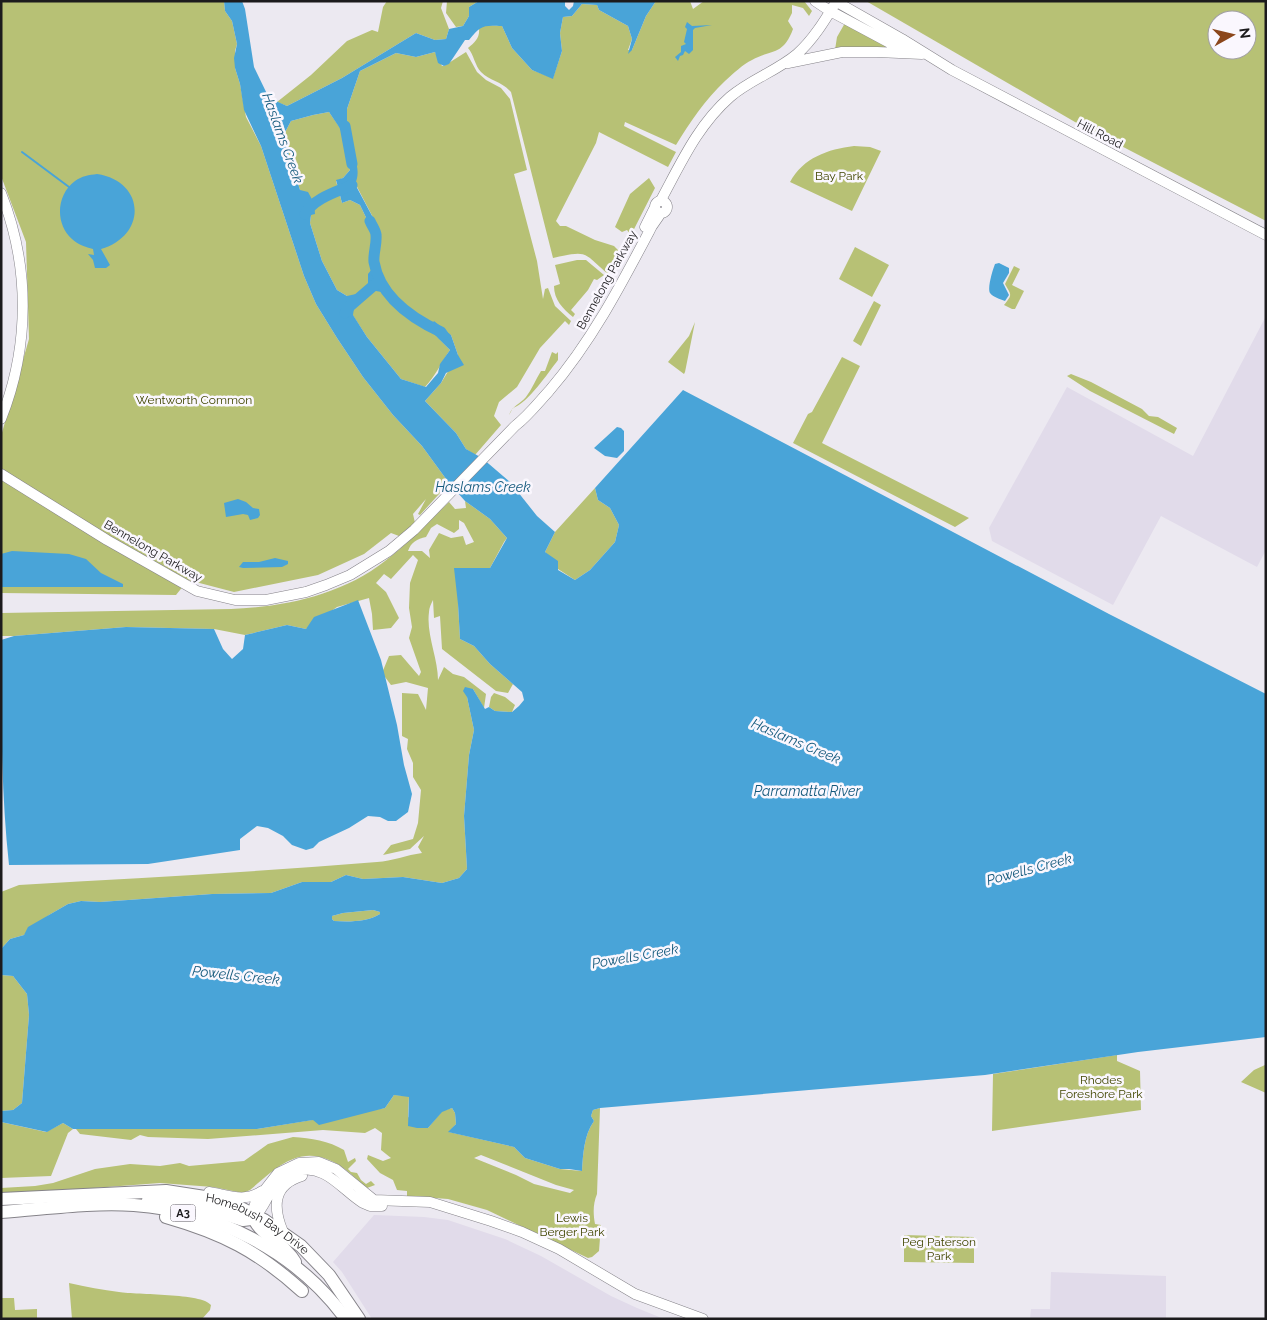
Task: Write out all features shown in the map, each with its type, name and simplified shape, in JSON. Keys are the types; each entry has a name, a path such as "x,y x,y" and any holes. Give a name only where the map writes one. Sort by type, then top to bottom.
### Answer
{"highway":[{"name":"Homebush Bay Drive","path":"1,1199 166,1191 211,1198 239,1207 283,1232 311,1255 328,1274 359,1319"},
{"path":"102,1205 162,1200 197,1205 243,1220 254,1215 258,1227 288,1251 300,1270"},
{"name":"Homebush Bay Drive","path":"1,1212 102,1205 146,1206 206,1219 225,1225 257,1241 300,1270 346,1319"},
{"path":"64,1207 144,1213 197,1226 227,1238 254,1254 279,1271 302,1291"},
{"path":"328,1274 341,1279 368,1319"}],"street":[{"name":"Hill Road","path":"815,1 834,5 901,49 923,54 1266,235"},
{"path":"782,64 797,54 810,41 834,5"},
{"path":"782,64 842,52 923,54"},
{"name":"Bennelong Parkway","path":"1,474 107,540 192,588 209,595 235,600 266,600 306,592 350,575 399,544 515,426 571,355 601,310 658,211 656,202 661,200 694,138 716,110 740,88 782,64"},
{"path":"1,193 17,241 24,301 22,334 14,381 1,419"},
{"path":"254,1215 254,1203 273,1178 283,1170 299,1163 314,1161 336,1169 372,1203"},
{"path":"254,1215 285,1176 308,1169 329,1176 357,1199 372,1203 427,1202 491,1221 528,1235 635,1294 703,1319"},
{"path":"283,1232 277,1218 276,1205 278,1195 287,1184 296,1178 310,1174 338,1183"},
{"path":"166,1191 202,1191 241,1198 253,1196 263,1191"}],"shaded area":[{"path":"1266,316 1266,550 1257,567 1161,516 1113,605 992,541 989,528 1067,387 1193,456"},
{"path":"374,1215 448,1220 505,1239 541,1256 611,1296 664,1319 372,1319 342,1272 333,1262"},
{"path":"1051,1272 1166,1276 1166,1319 1030,1319 1031,1309 1050,1309"}],"green space":[{"name":"Wentworth Common","path":"1,1 224,1 225,11 232,21 237,44 235,68 246,117 261,146 304,276 316,304 363,377 393,415 422,446 449,483 420,515 418,514 426,499 413,514 415,523 399,536 391,533 364,554 318,575 234,592 188,580 176,595 1,593 1,436 29,339 26,242 1,176"},
{"path":"387,1 443,1 441,8 449,29 446,39 435,40 416,33 342,78 287,106 277,102 311,75 347,41 372,30 378,32 383,7"},
{"path":"447,1 479,1 469,7 469,16 463,26 456,27 446,13"},
{"path":"656,1 690,1 693,9 704,1 804,1 812,11 809,16 803,8 792,5 792,13 788,21 793,29 785,44 781,48 749,62 725,81 698,111 676,145 625,122 624,126 676,152 668,167 599,132 596,143 556,221 560,226 566,226 595,240 614,246 623,255 615,271 608,274 589,257 584,255 573,254 553,258 511,92 481,72 468,48 478,37 479,28 485,25 502,26 512,48 532,70 553,78 562,51 560,33 563,17 572,16 582,4 597,5 599,10 628,26 632,39 628,50 632,50 646,16"},
{"path":"866,1 1266,1 1266,221 1075,122"},
{"path":"845,23 887,46 887,48 835,50 837,37"},
{"path":"435,52 442,66 444,66 466,52 477,72 486,80 501,88 510,99 527,170 514,174 537,261 543,299 545,289 548,288 555,306 571,321 569,325 565,321 540,348 517,387 499,402 494,416 501,425 475,455 466,449 456,433 425,401 441,383 458,355 451,335 429,328 450,350 425,387 401,379 367,337 352,314 347,296 337,290 322,261 310,223 311,215 300,190 283,136 291,121 329,112 347,138 347,109 360,71 396,53 416,57","holes":["347,149 355,183 378,227 373,232 360,205 350,200 342,203 336,181 343,178 350,170"]},
{"name":"Bay Park","path":"854,146 870,147 881,151 852,211 790,182 802,167 817,156 826,152"},
{"path":"649,178 655,188 631,235 627,230 622,232 615,227 630,194"},
{"path":"855,247 889,265 872,297 839,279"},
{"path":"586,260 604,275 597,280 594,279 588,290 571,310 575,314 573,317 557,300 554,286 560,284 555,265"},
{"path":"1014,266 1020,269 1012,285 1024,291 1015,309 1012,309 1004,305 1009,299 1010,294 1005,284"},
{"path":"874,301 881,305 861,346 853,341"},
{"path":"695,322 684,374 668,362 689,336"},
{"path":"552,352 556,354 558,352 558,360 543,380 525,400 514,408 526,397 541,371 545,371"},
{"path":"842,357 860,366 822,443 969,518 955,527 793,443"},
{"path":"1071,374 1091,382 1142,409 1149,416 1158,417 1177,428 1174,434 1090,391 1067,376"},
{"path":"595,488 598,500 610,508 619,525 615,542 590,570 575,580 558,569 545,552 555,532"},
{"path":"465,501 490,519 507,538 490,568 458,604 460,639 474,646 490,664 513,684 508,693 496,691 442,649 440,616 434,618 433,600 429,609 429,629 438,680 444,667 453,674 464,677 486,694 484,708 473,689 467,697 474,730 469,755 464,816 467,869 459,878 442,883 403,877 363,879 346,875 331,882 302,882 271,893 212,894 100,902 81,901 68,904 49,915 24,935 10,939 1,949 1,892 19,885 332,866 383,861 422,853 418,847 424,836 410,849 383,855 391,845 413,839 418,823 421,790 413,777 413,763 407,749 408,739 402,736 402,693 418,694 426,710 428,688 406,682 391,685 382,673 389,656 401,655 419,676 421,672 409,638 412,627 409,608 410,583 418,560 413,555 391,579 384,574 376,583 386,592 399,618 391,628 373,630 369,598 337,607 306,629 287,625 245,635 214,629 126,627 1,636 1,613 231,609 292,602 331,591 368,573 418,533 449,502 455,509 466,508","holes":["459,520 464,523 474,542 466,545 463,536 451,538 439,533 429,550 430,558 422,551 408,551 413,543 426,537 431,528 437,524 454,533 459,529"]},
{"path":"494,693 505,697 515,705 512,712 495,711 489,707"},
{"path":"373,910 380,912 380,914 358,921 334,921 332,919 332,916 343,913"},
{"path":"1,975 13,976 27,994 29,1015 22,1103 13,1110 1,1111"},
{"name":"Rhodes Foreshore Park","path":"1117,1055 1117,1061 1140,1071 1141,1110 992,1131 993,1074"},
{"path":"1265,1065 1266,1093 1241,1082 1254,1070"},
{"name":"Lewis Berger Park","path":"394,1095 409,1096 408,1117 428,1128 442,1111 452,1108 455,1113 456,1124 449,1132 514,1147 525,1158 560,1169 582,1171 586,1138 594,1121 591,1116 593,1110 600,1108 597,1194 594,1212 595,1224 601,1225 599,1251 588,1258 487,1210 448,1199 407,1196 407,1191 397,1190 393,1180 380,1173 367,1159 368,1155 383,1161 391,1158 381,1150 382,1133 375,1128 365,1133 323,1130 208,1139 148,1137 140,1135 131,1140 80,1134 76,1129 257,1129 385,1108","holes":["481,1155 556,1185 574,1190 570,1193 534,1184 474,1158"]},
{"path":"1,1122 46,1132 63,1123 73,1129 68,1133 51,1176 1,1178"},
{"path":"293,1137 320,1140 344,1150 348,1162 355,1158 356,1161 348,1169 351,1172 357,1173 366,1184 371,1181 375,1185 367,1188 334,1162 317,1156 306,1156 286,1162 250,1190 243,1193 213,1187 160,1183 1,1195 1,1188 53,1183 95,1169 130,1164 160,1166 180,1163 189,1166 244,1161 268,1144"},
{"name":"Peg Paterson Park","path":"904,1235 974,1237 974,1263 904,1262"},
{"path":"69,1283 119,1292 183,1296 205,1301 211,1305 210,1310 202,1319 72,1319"},
{"path":"1,1298 14,1298 15,1310 37,1309 37,1318 1,1319"}],"water":[{"name":"Parramatta River","path":"224,1 242,1 245,9 254,67 269,98 287,106 342,78 416,33 435,40 446,39 449,29 463,26 469,16 469,7 479,1 565,1 565,6 569,10 573,6 574,1 656,1 646,16 632,50 628,54 632,39 628,26 599,10 597,5 582,4 572,16 563,17 560,33 562,51 553,79 532,70 512,48 502,26 486,26 477,31 469,40 465,40 449,64 444,66 438,63 435,52 416,57 396,53 360,71 347,109 347,139 329,112 291,121 283,136 300,190 308,192 314,203 315,214 311,215 310,223 322,261 337,290 347,296 356,294 353,315 367,337 401,379 426,387 438,373 440,364 450,350 429,329 434,321 451,335 458,355 464,365 446,373 441,383 425,401 456,433 466,449 482,458 510,482 537,516 555,532 545,552 558,561 558,570 575,580 590,570 615,542 619,525 610,508 598,500 595,488 683,390 1109,614 1266,694 1266,1037 1138,1052 985,1075 600,1108 593,1110 591,1116 594,1121 586,1138 582,1171 560,1169 525,1158 514,1147 448,1132 456,1124 455,1113 452,1108 442,1112 428,1128 408,1126 409,1097 394,1095 385,1108 319,1125 313,1120 257,1129 73,1129 63,1123 47,1132 1,1122 1,1111 13,1110 22,1103 29,1015 27,994 13,976 1,975 1,949 10,939 24,935 28,927 68,904 81,901 100,902 212,894 271,893 302,882 331,882 346,875 363,879 403,877 442,883 459,878 467,869 464,816 469,755 474,730 467,697 463,691 465,687 473,689 485,709 489,707 495,711 512,712 524,700 522,692 490,664 474,646 460,639 454,568 490,568 507,538 490,519 465,501 449,483 422,446 393,415 363,377 316,304 304,276 261,146 244,110 240,84 235,68 234,58 237,44 232,21 225,11","holes":["373,910 380,912 375,917 358,921 334,921 332,919 332,916 343,913"]},
{"path":"687,22 692,26 712,25 693,30 693,50 689,54 685,51 678,61 675,57 681,52 681,46 686,44 684,42"},
{"path":"347,148 357,164 358,174 355,184 378,227 376,234 373,232 360,205 350,200 342,203 336,180 343,178 350,170"},
{"path":"97,174 113,179 124,187 132,197 135,209 133,221 127,232 116,242 101,249 110,265 106,268 95,268 93,260 88,254 94,255 93,249 79,244 72,239 66,233 60,218 61,202 69,187 80,178"},
{"path":"999,263 1009,268 1009,273 1003,283 1009,295 1005,301 993,296 989,291 994,266"},
{"path":"376,264 392,294 376,291 368,286 368,274"},
{"path":"617,427 624,431 624,451 617,458 605,456 594,448"},
{"path":"238,499 246,502 253,508 259,509 260,515 258,518 250,520 248,515 243,514 226,517 224,503"},
{"path":"12,551 69,554 86,559 101,573 123,584 123,587 1,587 1,554"},
{"path":"275,558 288,561 288,564 282,567 239,567 243,562 259,562"},
{"path":"358,600 381,660 397,725 404,765 412,794 408,812 396,821 368,816 349,828 319,842 313,848 306,850 292,845 283,836 268,828 257,826 240,839 240,850 148,864 9,865 1,725 1,640 14,636 126,627 214,629 223,649 232,659 243,649 245,635 287,625 306,629 314,617"}],"waterway":[{"path":"345,126 352,164"},
{"path":"22,152 69,187"},
{"path":"305,214 309,208 320,200 352,185"},
{"path":"370,221 376,235 374,262 383,286 390,296 408,313 443,335"},
{"path":"345,313 350,306 380,280"}],"water label":[{"name":"Haslams Creek","path":"283,138"},
{"name":"Haslams Creek","path":"483,487"},
{"name":"Haslams Creek","path":"796,741"},
{"name":"Powells Creek","path":"1029,869"},
{"name":"Powells Creek","path":"635,956"},
{"name":"Powells Creek","path":"236,975"}]}
